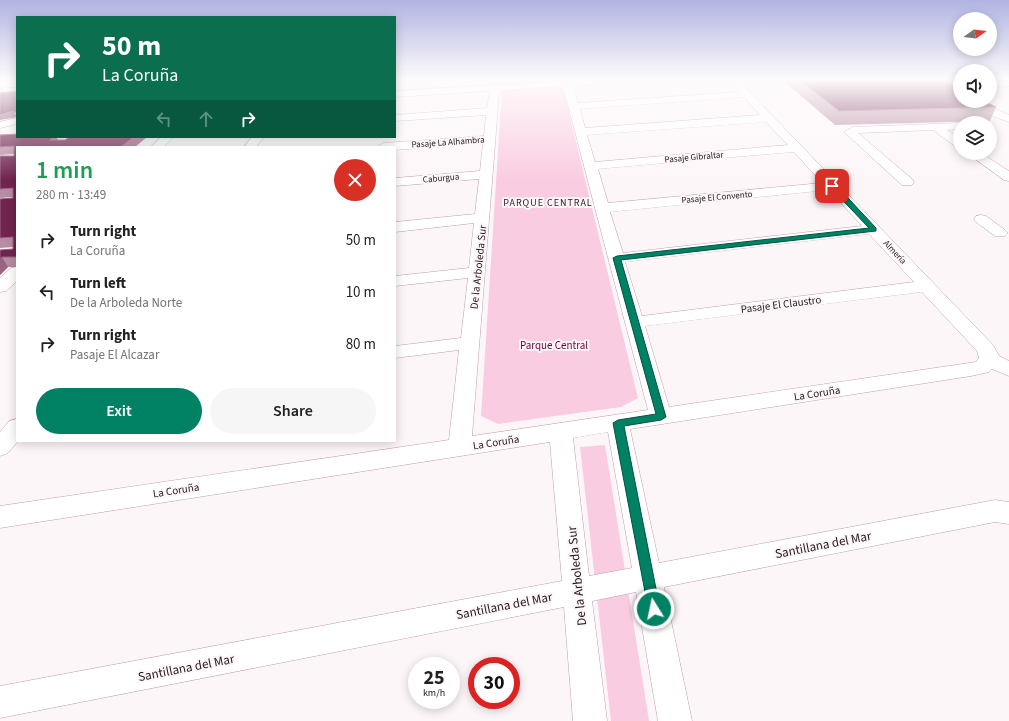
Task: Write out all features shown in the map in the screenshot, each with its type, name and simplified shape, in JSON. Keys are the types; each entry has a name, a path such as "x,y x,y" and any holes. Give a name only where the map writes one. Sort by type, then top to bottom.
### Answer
{"street":[{"path":"396,118 470,113"},
{"name":"De la Arboleda Sur","path":"460,447 493,113"},
{"path":"576,113 661,417"},
{"name":"Almería","path":"764,113 986,349 999,365"},
{"path":"992,113 1009,118"},
{"path":"581,132 769,118"},
{"path":"997,125 1009,124"},
{"path":"907,182 850,132 853,130 953,126"},
{"path":"936,127 953,139"},
{"path":"158,146 167,138"},
{"path":"251,146 257,138"},
{"name":"Pasaje La Alhambra","path":"396,146 490,139"},
{"name":"Pasaje Gibraltar","path":"591,166 797,148"},
{"path":"984,160 1009,177"},
{"name":"Caburgua","path":"396,182 487,174"},
{"name":"Pasaje El Convento","path":"602,208 832,186"},
{"path":"396,227 482,218"},
{"path":"981,219 1006,235"},
{"path":"617,258 874,230"},
{"path":"396,281 477,272"},
{"path":"0,287 16,273"},
{"name":"Pasaje El Claustro","path":"635,322 927,286"},
{"path":"396,352 470,343"},
{"name":"La Coruña","path":"0,517 999,365"},
{"path":"618,423 675,721"},
{"path":"0,447 16,427"},
{"name":"De la Arboleda Sur","path":"562,432 590,721"},
{"name":"Santillana del Mar","path":"0,702 994,511 1009,513"}],"green space":[{"name":"Parque Central","path":"500,113 569,113 638,398 621,407 498,424 481,416"},
{"path":"605,445 649,721 611,721 580,447"}],"building":[{"path":"16,134 16,138 52,138 50,140 65,140 68,138 133,138 122,146 16,146 16,257 2,257 0,259 0,250 13,249 13,237 0,238 0,199 13,198 13,188 0,189 0,156 14,156 14,146 0,147 0,135"}],"district":[{"name":"PARQUE CENTRAL","path":"548,202"}],"route":[{"path":"654,609 618,423 661,417 617,258 874,230 832,186"}]}
